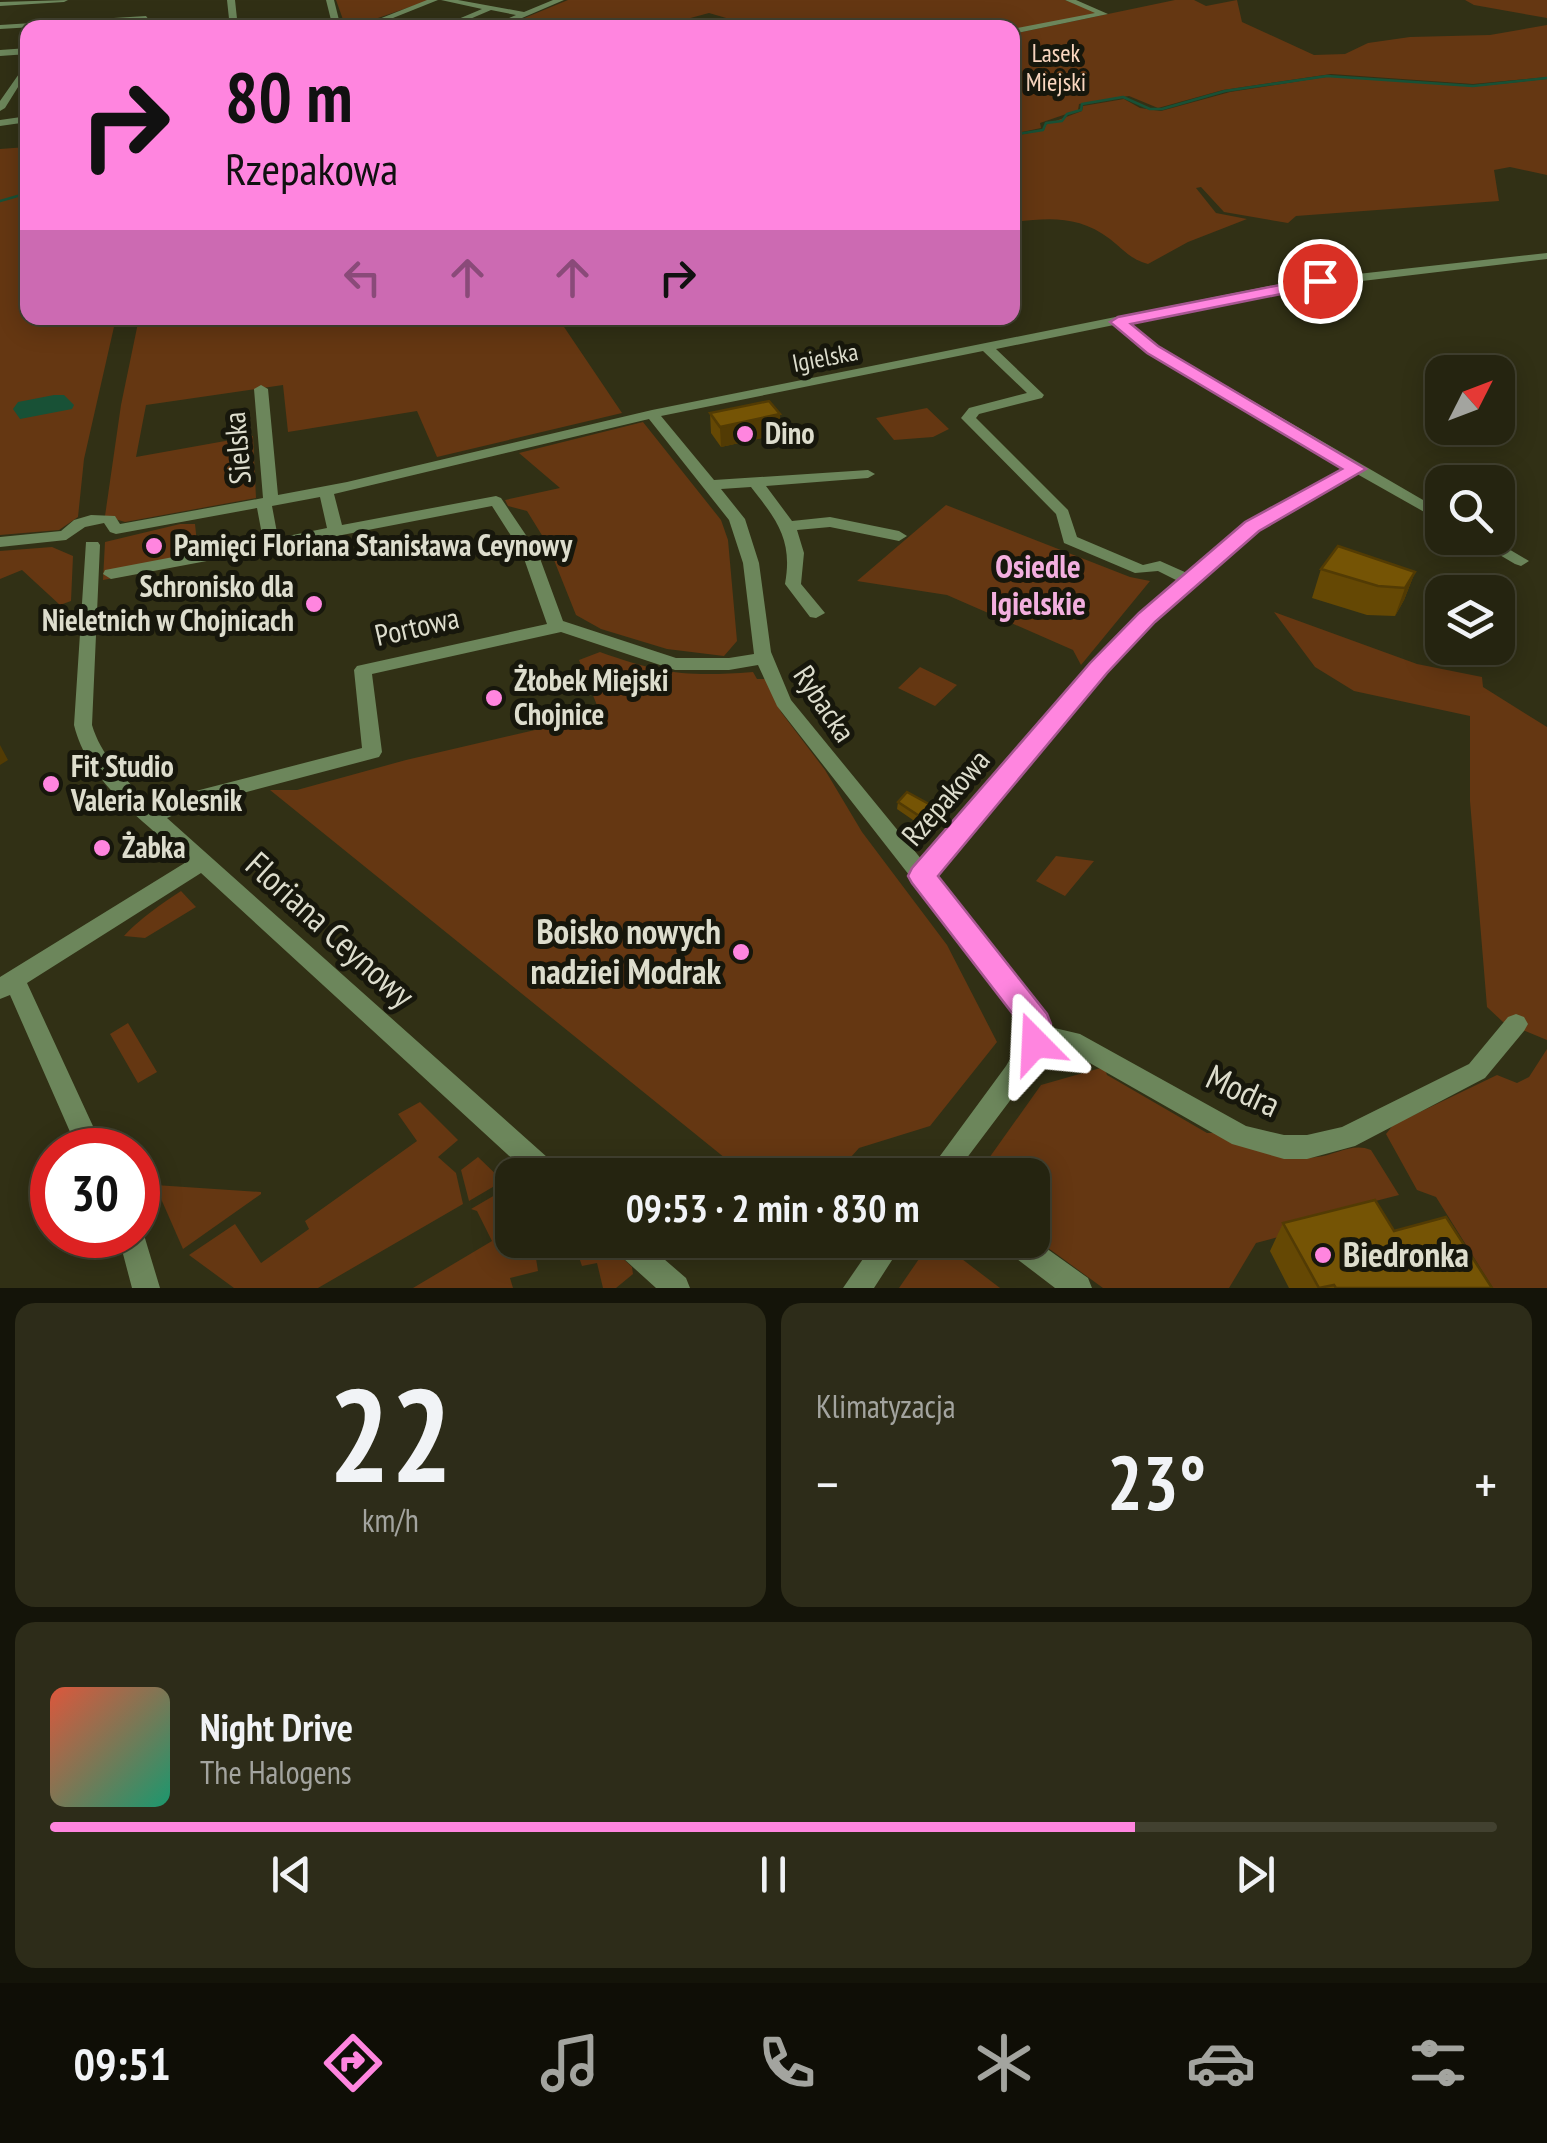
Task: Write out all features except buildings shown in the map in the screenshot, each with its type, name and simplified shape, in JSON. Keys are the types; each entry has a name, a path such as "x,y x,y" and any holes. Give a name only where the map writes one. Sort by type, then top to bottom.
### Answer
{"street":[{"path":"0,4 64,0"},
{"path":"383,20 434,0"},
{"path":"444,0 524,14"},
{"path":"510,20 560,0"},
{"path":"1020,30 1104,14 1069,0"},
{"path":"461,20 490,8"},
{"path":"0,108 20,86"},
{"name":"Igielska","path":"116,529 326,491 652,414 1295,284 1547,256"},
{"path":"1118,322 1152,349 1425,508"},
{"path":"987,348 1037,395 974,411 968,418 1063,514 1070,540 1141,570 1160,566 1190,580"},
{"name":"Sielska","path":"261,389 267,502"},
{"name":"Rybacka","path":"652,414 731,508 746,539 764,658 794,717 922,876"},
{"name":"Rzepakowa","path":"1038,1034 1030,1013 922,876 1118,646 1252,526 1356,469"},
{"path":"712,485 868,474"},
{"path":"754,481 788,526 799,560 793,584 816,613"},
{"path":"326,491 336,531"},
{"path":"111,574 496,500 530,553 556,626 675,664 729,664 764,658"},
{"path":"267,502 272,546"},
{"path":"0,542 66,536 78,524 92,519 109,520 116,529 105,540 92,544 76,545 66,536"},
{"path":"788,526 830,522 900,536"},
{"name":"Floriana Ceynowy","path":"92,544 84,737 124,789 152,816 529,1158"},
{"path":"1511,555 1522,561"},
{"name":"Portowa","path":"152,816 188,800 372,752 363,670 556,626"},
{"path":"80,1128 8,985 203,862"},
{"name":"Modra","path":"1038,1034 1072,1041 1242,1136 1284,1147 1307,1147 1346,1138 1477,1071 1516,1024"},
{"path":"952,1158 1015,1074 1038,1034"},
{"path":"138,1258 146,1288"},
{"path":"642,1258 676,1288"},
{"path":"857,1288 879,1258"},
{"path":"1037,1258 1078,1288"}],"green space":[{"path":"336,0 430,0 376,20 343,20"},
{"name":"Lasek Miejski","path":"568,0 1065,0 1098,13 1020,29 1020,20 733,20 709,13 683,20 519,20"},
{"path":"1175,0 1194,0 1206,6 1237,0 1242,22 1314,55 1345,54 1368,43 1410,37 1490,35 1547,25 1547,77 1473,84 1331,74 1223,90 1158,108 1129,96 1079,104 1078,110 1040,123 1041,128 1020,132 1020,32"},
{"path":"1465,0 1547,0 1547,18 1474,5"},
{"path":"1332,76 1478,86 1547,79 1547,175 1510,167 1494,170 1499,201 1296,216 1288,223 1224,212 1201,187 1196,188 1216,213 1247,219 1188,242 1148,264 1098,231 1075,222 1020,221 1020,135 1044,130 1045,125 1082,111 1083,106 1124,99 1140,108 1161,111 1230,92"},
{"path":"20,148 20,325 114,325 84,459 78,517 59,530 0,535 0,149"},
{"path":"138,325 563,325 622,413 437,457 417,411 288,432 283,385 146,405 136,457 253,436 256,498 125,522 105,516"},
{"path":"927,408 949,429 933,437 894,440 876,418"},
{"path":"643,422 721,520 728,540 737,641 724,656 667,649 601,629 576,615 548,545 527,511 508,506 505,500 560,488 519,453"},
{"path":"946,505 1130,577 1150,581 1081,665 1073,650 947,595 857,581"},
{"path":"195,524 199,562 103,580 105,542"},
{"path":"52,547 73,556 71,601 60,605 22,570 0,579 0,551"},
{"path":"1274,612 1417,664 1482,677 1483,687 1547,727 1547,1040 1503,1022 1487,1007 1470,801 1470,716 1354,691 1315,667"},
{"path":"600,652 675,672 753,672 757,679 766,679 781,712 825,770 862,832 947,945 997,1042 930,1126 859,1148 850,1158 725,1158 270,790 297,790 591,717 598,708 579,660"},
{"path":"920,667 957,685 935,706 898,688"},
{"path":"1056,856 1094,861 1065,896 1036,881"},
{"path":"181,891 196,907 145,938 124,936 143,918"},
{"path":"128,1023 157,1072 138,1083 110,1034"},
{"path":"1547,1049 1547,1288 1493,1288 1436,1197 1417,1190 1386,1134 1393,1125 1497,1075 1517,1083 1529,1077"},
{"path":"1104,1067 1107,1075 1207,1133 1292,1156 1317,1157 1358,1147 1371,1150 1399,1195 1348,1208 1352,1217 1256,1243 1229,1288 1103,1288 1050,1249 1050,1158 989,1158 1041,1085"},
{"path":"420,1102 458,1140 438,1157 456,1173 463,1204 318,1288 234,1288 189,1255 235,1224 261,1263 309,1229 305,1221 417,1141 398,1114"},
{"path":"478,1157 495,1173 495,1186 469,1201 461,1170"},
{"path":"160,1185 261,1192 261,1194 183,1249 160,1196"},
{"path":"495,1195 495,1258 536,1258 538,1271 510,1278 513,1288 413,1288 492,1241 477,1211 471,1209"},
{"path":"579,1258 622,1258 632,1267 633,1274 616,1288 603,1288 597,1263 582,1266"},
{"path":"920,1258 961,1258 1000,1288 899,1288"}],"shaded area":[{"path":"64,395 74,405 72,409 20,419 13,409 18,402"}],"waterway":[{"path":"1020,134 1043,130 1046,123 1062,121 1067,114 1081,110 1082,104 1123,97 1150,109 1162,109 1225,91 1327,76 1473,86 1547,78"},
{"path":"0,201 20,195"}],"place":[{"name":"Dino","path":"745,434"},
{"name":"Pamięci Floriana Stanisława Ceynowy","path":"154,546"},
{"name":"Schronisko dla Nieletnich w Chojnicach","path":"314,604"},
{"name":"Żłobek Miejski Chojnice","path":"494,698"},
{"name":"Fit Studio Valeria Kolesnik","path":"51,784"},
{"name":"Żabka","path":"102,848"},
{"name":"Boisko nowych nadziei Modrak","path":"741,952"},
{"name":"Biedronka","path":"1323,1255"}],"district":[{"name":"Osiedle Igielskie","path":"1038,586"}],"route":[{"path":"1035,1043 1038,1034 1030,1013 922,876 1098,668 1147,618 1252,526 1356,469 1152,349 1118,322 1320,281"}]}
